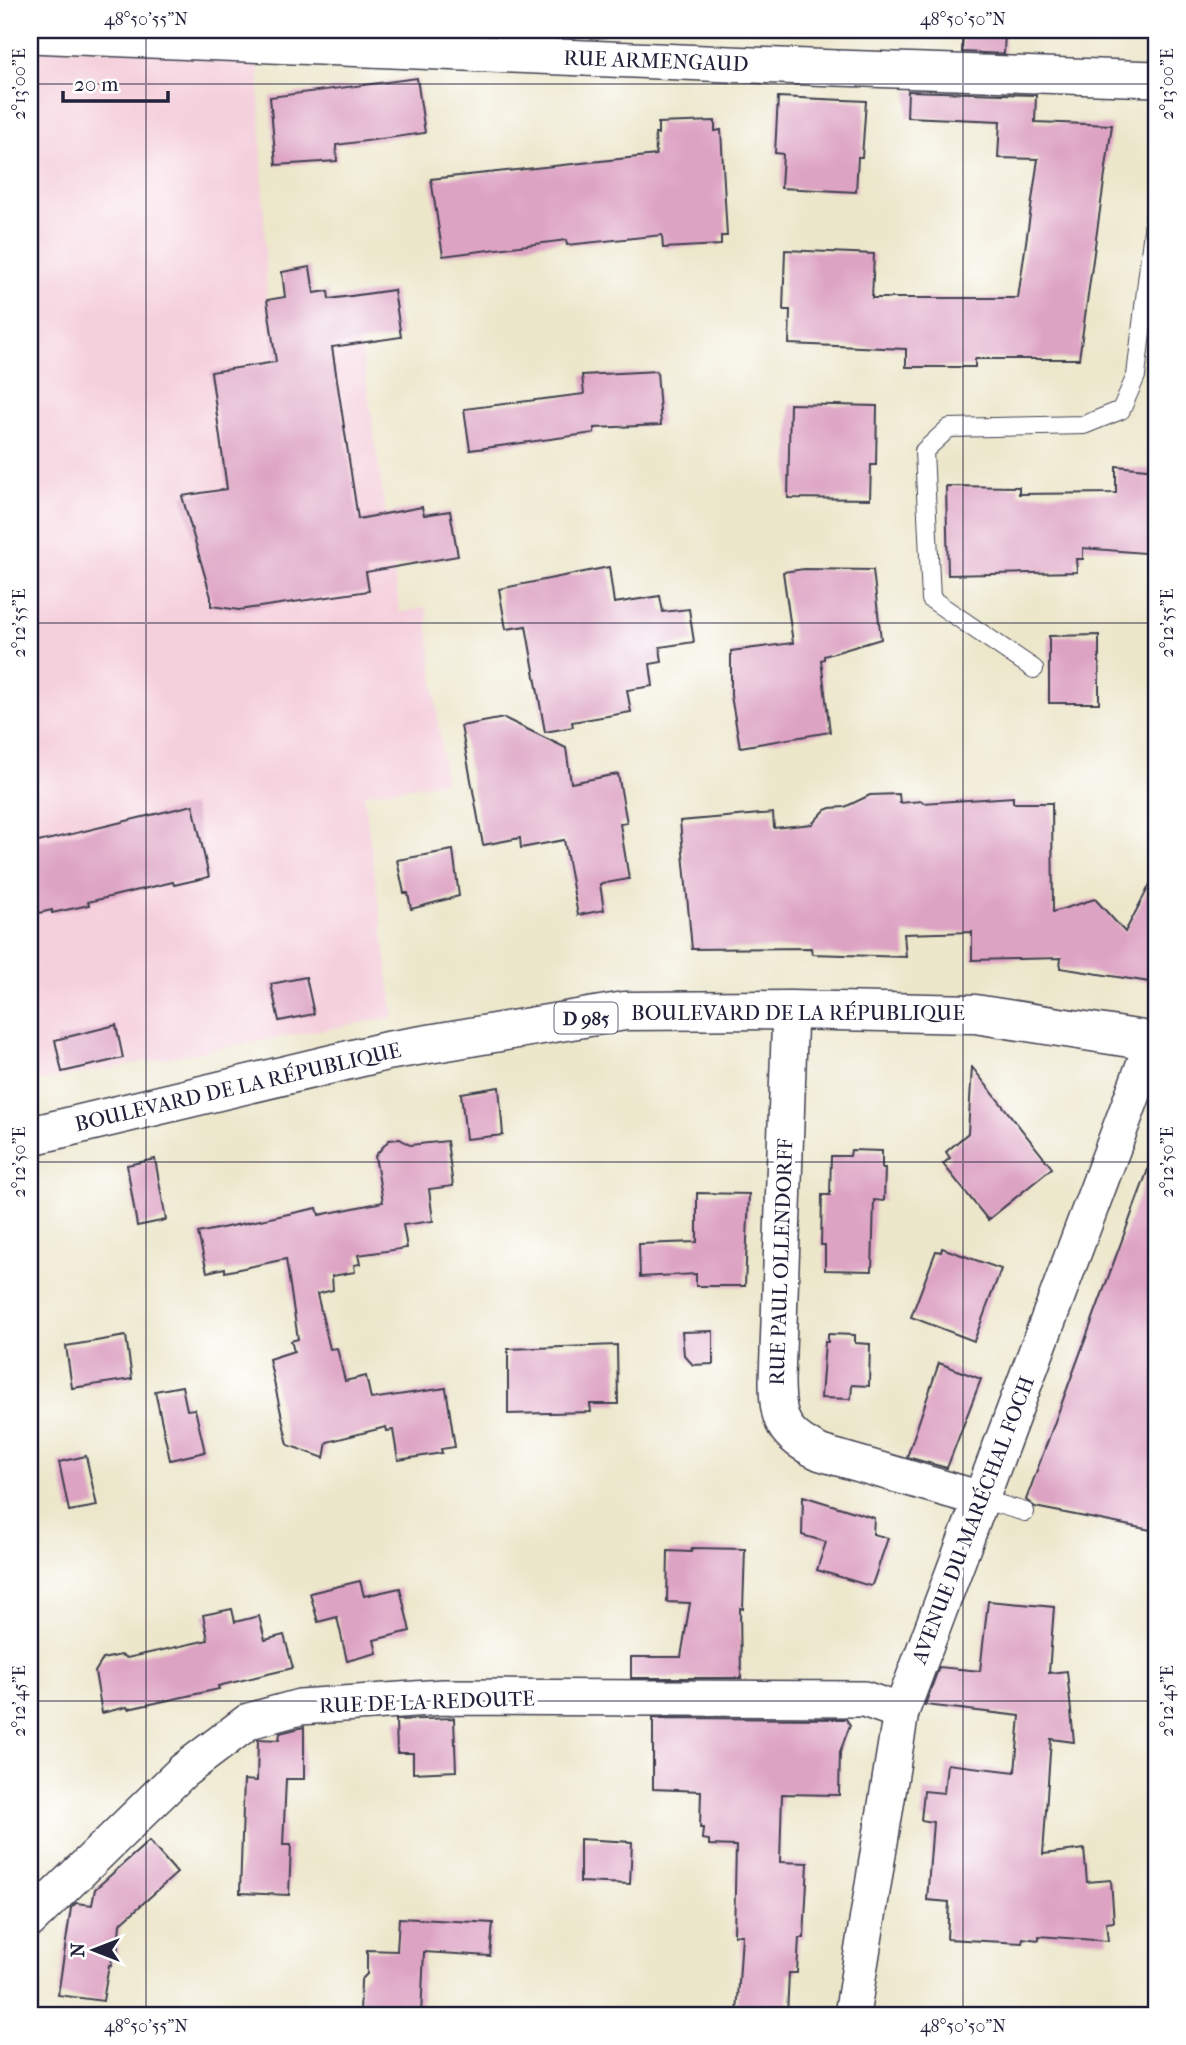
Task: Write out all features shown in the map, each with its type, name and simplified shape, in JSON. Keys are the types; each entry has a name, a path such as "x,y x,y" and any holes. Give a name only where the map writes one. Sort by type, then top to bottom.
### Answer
{"main road":[{"name":"BOULEVARD DE LA RÉPUBLIQUE","path":"30,1136 387,1051 625,1011 790,1010 975,1014 1155,1040"}],"street":[{"name":"RUE ARMENGAUD","path":"30,35 1156,79"},
{"name":"RUE PAUL OLLENDORFF","path":"790,1010 777,1380 777,1404 784,1425 798,1442 821,1453 981,1499"},
{"name":"AVENUE DU MARÉCHAL FOCH","path":"852,2015 901,1712 1155,1040"},
{"name":"RUE DE LA REDOUTE","path":"30,1920 183,1771 249,1721 300,1707 443,1697 864,1699 901,1712"}],"lane":[{"path":"1034,669 931,599 924,451 949,428 1084,425 1121,410 1136,376 1156,204"},
{"path":"981,1499 1025,1512"}],"shaded area":[{"path":"30,47 258,56 270,320 356,308 400,613 426,607 445,782 364,794 394,1017 30,1083"}],"building":[{"path":"963,30 1005,30 1004,54 962,52"},
{"path":"417,78 425,133 336,145 337,161 276,165 270,97"},
{"path":"908,91 1036,95 1035,122 1112,125 1079,359 975,359 975,367 906,367 906,349 789,344 790,310 783,310 785,250 874,254 872,298 1018,298 1038,159 998,158 1000,121 907,117"},
{"path":"778,97 866,101 862,157 858,157 856,192 781,188 783,154 775,153"},
{"path":"715,121 715,131 721,130 727,236 721,236 721,245 663,248 662,235 567,245 566,240 443,256 431,179 656,155 655,134 658,134 658,123"},
{"path":"310,267 314,293 328,291 329,299 394,290 401,337 332,347 358,519 422,507 424,515 450,511 458,556 366,572 369,591 239,610 211,606 211,597 182,496 227,489 211,372 276,362 267,300 285,297 282,272"},
{"path":"657,371 661,425 594,428 594,433 470,450 464,409 584,394 582,375"},
{"path":"790,404 877,406 876,465 871,465 870,499 788,498"},
{"path":"1116,466 1156,470 1156,554 1083,548 1083,559 1076,559 1077,572 948,575 946,486 1019,487 1019,494 1116,493"},
{"path":"609,567 614,603 660,596 663,612 689,609 694,642 660,647 662,662 650,664 653,686 627,690 631,712 572,722 573,727 545,732 526,626 506,629 499,589"},
{"path":"804,569 873,570 881,639 824,656 821,660 830,732 740,747 731,696 731,651 793,643 783,572"},
{"path":"1099,635 1099,703 1049,703 1049,636"},
{"path":"504,718 566,748 571,783 618,774 627,823 620,824 629,879 600,884 604,910 578,915 564,840 521,848 520,838 483,845 461,726"},
{"path":"899,794 900,803 1013,797 1013,803 1052,803 1053,912 1095,899 1125,932 1156,873 1156,983 1060,968 1061,958 972,960 972,932 904,934 906,957 812,954 811,948 692,949 680,821 773,813 774,828 812,824 830,808 845,807 870,795"},
{"path":"193,805 209,877 174,885 173,882 52,913 52,910 30,915 30,844"},
{"path":"453,850 459,896 411,909 408,893 404,893 397,860"},
{"path":"306,977 314,1014 279,1021 271,984"},
{"path":"116,1025 123,1058 62,1072 55,1040"},
{"path":"972,1067 1052,1168 988,1220 943,1164 950,1158 946,1152 968,1133"},
{"path":"499,1087 503,1135 466,1139 461,1093"},
{"path":"400,1139 410,1145 447,1141 453,1186 429,1189 433,1221 403,1225 407,1248 358,1255 360,1264 354,1265 355,1272 332,1276 333,1290 317,1294 330,1349 337,1348 345,1381 366,1376 371,1399 446,1388 455,1447 441,1449 442,1453 398,1460 393,1430 387,1431 386,1427 327,1442 324,1458 288,1445 269,1359 294,1351 291,1341 298,1339 286,1259 225,1272 225,1268 207,1272 198,1233 317,1208 319,1215 383,1202 375,1156 389,1140"},
{"path":"851,1150 882,1151 882,1168 885,1168 884,1201 874,1200 872,1271 825,1270 825,1245 821,1245 822,1195 830,1195 831,1156 850,1156"},
{"path":"1153,1156 1156,1157 1156,1531 1035,1507 1026,1500"},
{"path":"155,1159 166,1220 137,1226 127,1165"},
{"path":"697,1193 749,1194 745,1286 696,1286 696,1274 640,1277 639,1244 697,1242"},
{"path":"942,1248 1001,1269 974,1341 911,1317 936,1251 941,1252"},
{"path":"713,1331 713,1364 693,1365 684,1355 682,1332"},
{"path":"828,1334 855,1335 855,1343 870,1344 869,1386 852,1385 851,1399 821,1398 825,1342 828,1342"},
{"path":"126,1336 132,1379 72,1388 66,1346"},
{"path":"617,1345 618,1404 590,1404 591,1412 508,1414 508,1349"},
{"path":"939,1363 981,1379 947,1468 907,1457"},
{"path":"182,1386 187,1410 195,1409 205,1452 170,1460 155,1391"},
{"path":"86,1456 97,1506 69,1511 59,1462"},
{"path":"803,1496 874,1518 873,1534 888,1538 872,1585 817,1570 826,1542 802,1535"},
{"path":"692,1548 745,1549 743,1609 740,1608 741,1678 631,1678 631,1657 681,1657 690,1603 667,1602 668,1551 691,1552"},
{"path":"360,1581 364,1596 400,1588 410,1631 374,1640 377,1653 347,1661 337,1617 318,1622 310,1593"},
{"path":"988,1601 1054,1607 1049,1673 1067,1671 1074,1742 1051,1739 1043,1854 1084,1849 1087,1882 1111,1880 1114,1922 1106,1923 1108,1941 1039,1936 1039,1940 1023,1938 1022,1943 947,1939 949,1902 927,1900 933,1822 921,1820 924,1791 944,1793 947,1764 1015,1772 1020,1716 925,1705 939,1667 980,1671"},
{"path":"232,1609 235,1622 259,1616 265,1640 284,1635 293,1668 218,1686 219,1689 102,1713 95,1672 103,1659 121,1655 127,1658 208,1640 203,1615"},
{"path":"454,1718 456,1771 413,1773 413,1753 397,1753 396,1720"},
{"path":"653,1718 846,1719 850,1725 840,1752 839,1795 782,1794 780,1862 808,1863 804,1938 799,1938 797,1973 789,1973 787,2015 737,2015 742,1935 734,1935 736,1846 709,1845 709,1840 702,1839 701,1791 653,1789"},
{"path":"304,1727 304,1779 286,1779 283,1845 291,1845 289,1895 240,1893 244,1780 257,1781 258,1739 279,1740 280,1733"},
{"path":"580,1839 632,1842 630,1884 580,1882"},
{"path":"149,1841 177,1873 120,1924 117,1957 112,1956 111,1966 109,1965 103,2001 58,1995 71,1908 76,1903 92,1905 95,1889"},
{"path":"399,1918 493,1923 490,1956 424,1952 421,2015 360,2015 361,1980 367,1974 367,1950 397,1951"}]}
